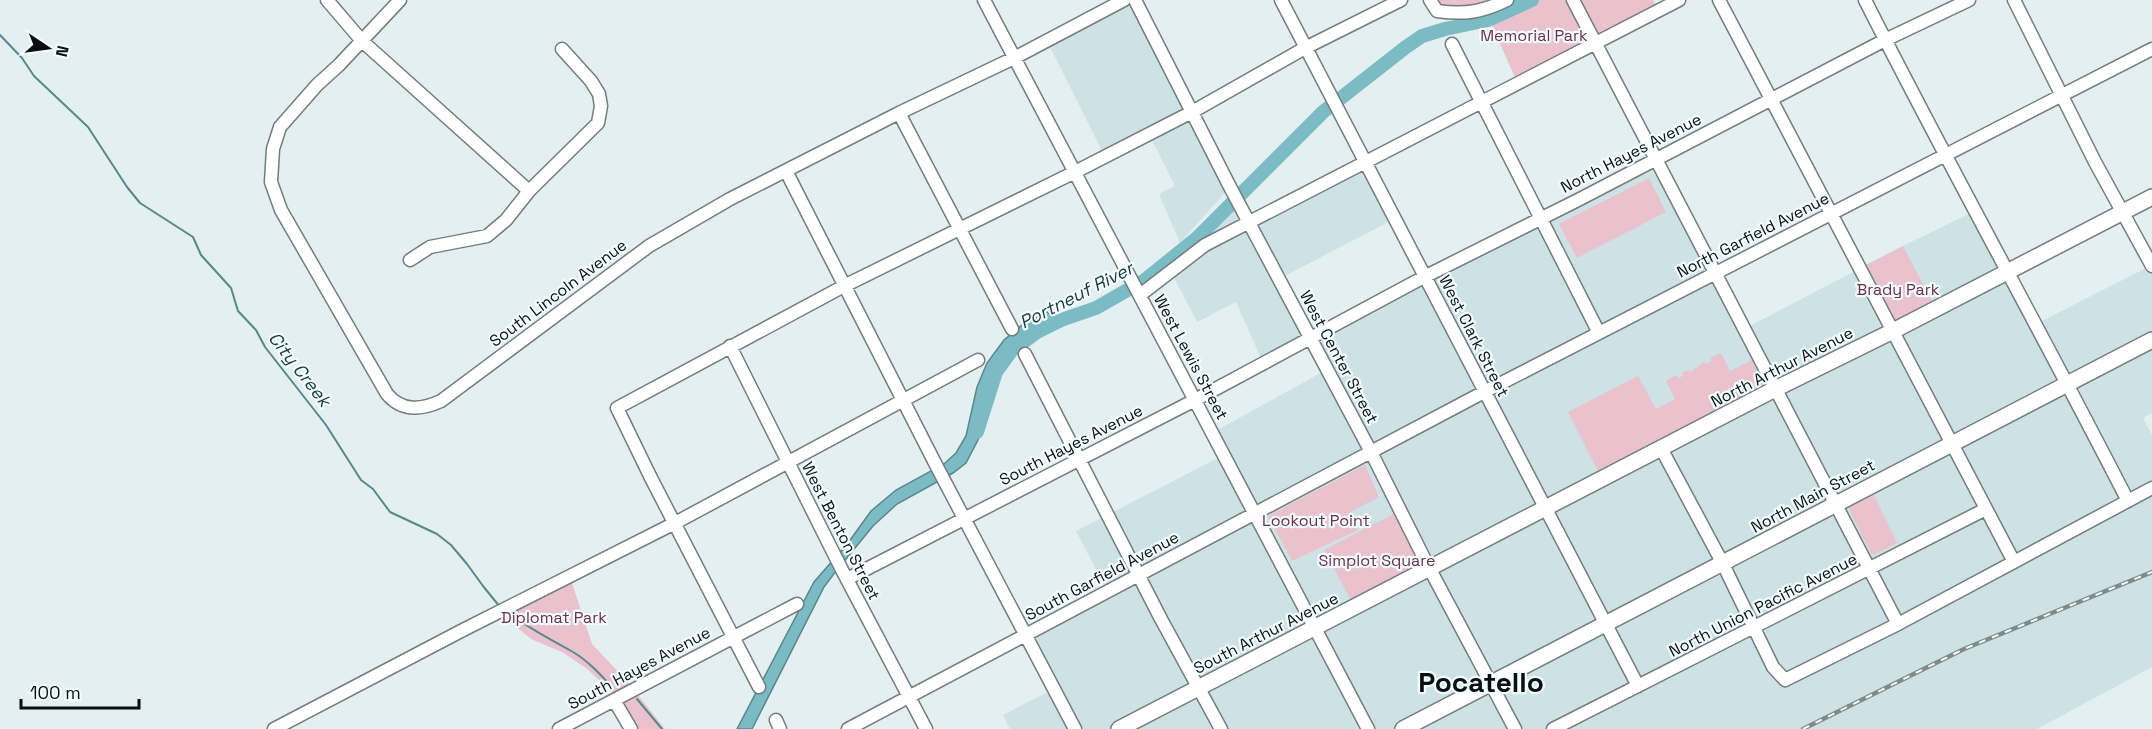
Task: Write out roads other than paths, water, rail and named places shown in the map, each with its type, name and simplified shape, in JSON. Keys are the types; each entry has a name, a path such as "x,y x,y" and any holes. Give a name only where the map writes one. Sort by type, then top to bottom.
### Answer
{"main road":[{"name":"North Arthur Avenue","path":"1429,569 2152,197"},
{"name":"North Main Street","path":"1403,729 2152,340"},
{"name":"South Arthur Avenue","path":"1119,729 1429,569"}],"street":[{"path":"327,0 362,41 529,191"},
{"name":"South Lincoln Avenue","path":"400,0 317,85 280,127 273,149 271,182 281,210 380,382 393,401 400,405 421,408 441,401 649,246 730,199 898,113 1014,58 1124,0"},
{"name":"West Lewis Street","path":"984,0 1368,729"},
{"name":"West Center Street","path":"1135,0 1230,187 1371,452 1429,569 1515,728"},
{"name":"West Clark Street","path":"1281,0 1638,686"},
{"path":"759,687 617,408 844,286 1075,172 1192,111 1305,48 1401,0"},
{"path":"1430,0 1437,11 1453,13 1485,10 1507,0"},
{"path":"1573,0 1898,624"},
{"path":"1140,295 1205,244 1679,0"},
{"path":"1719,0 2014,562"},
{"path":"1865,0 2128,501"},
{"name":"North Hayes Avenue","path":"1309,338 1886,40 1969,0"},
{"path":"2014,0 2152,266"},
{"path":"1452,44 1599,333"},
{"path":"410,260 430,247 487,236 506,220 529,191 598,123 601,106 599,94 591,81 562,49"},
{"name":"North Garfield Avenue","path":"1371,452 2152,49"},
{"path":"898,113 1012,329"},
{"path":"786,171 945,483 1075,729"},
{"name":"South Hayes Avenue","path":"845,575 964,519 1195,400 1309,338"},
{"name":"West Benton Street","path":"730,346 845,575 926,729"},
{"path":"1025,354 1138,575 1221,729"},
{"path":"274,729 675,523 978,360"},
{"path":"1662,450 1723,564 1773,666 1785,680 1898,624 2152,488"},
{"name":"South Garfield Avenue","path":"848,729 1371,452"},
{"name":"North Union Pacific Avenue","path":"1553,729 1986,508"},
{"name":"South Hayes Avenue","path":"559,729 798,604"},
{"path":"614,700 631,729"}],"water":[{"path":"1047,312 1060,322 1020,338 995,366 983,395 982,426 978,440 966,463 953,473 897,504 873,526 824,587 752,729 737,729 814,582 848,543 871,511 896,490 944,464 956,453 966,436 977,387 987,363 1004,340 1022,325"}],"waterway":[{"name":"Portneuf River","path":"977,432 996,372 1012,350 1037,332 1061,320 1096,308 1145,280 1197,238 1323,112 1422,36 1488,20 1532,0"},
{"name":"City Creek","path":"0,35 22,58 34,76 88,127 140,203 193,237 201,255 231,288 238,311 256,330 265,347 326,425 361,480 373,489 390,512 437,534 451,545 500,607"},
{"name":"City Creek","path":"507,612 578,656 594,668 612,687"},
{"name":"City Creek","path":"637,699 662,729"}],"railway":[{"path":"1803,729 1964,649 2152,572"}],"district":[{"name":"Pocatello","path":"1481,682"}],"park label":[{"name":"Memorial Park","path":"1534,35"},
{"name":"Brady Park","path":"1898,289"},
{"name":"Lookout Point","path":"1316,520"},
{"name":"Simplot Square","path":"1377,560"},
{"name":"Diplomat Park","path":"554,617"}]}
